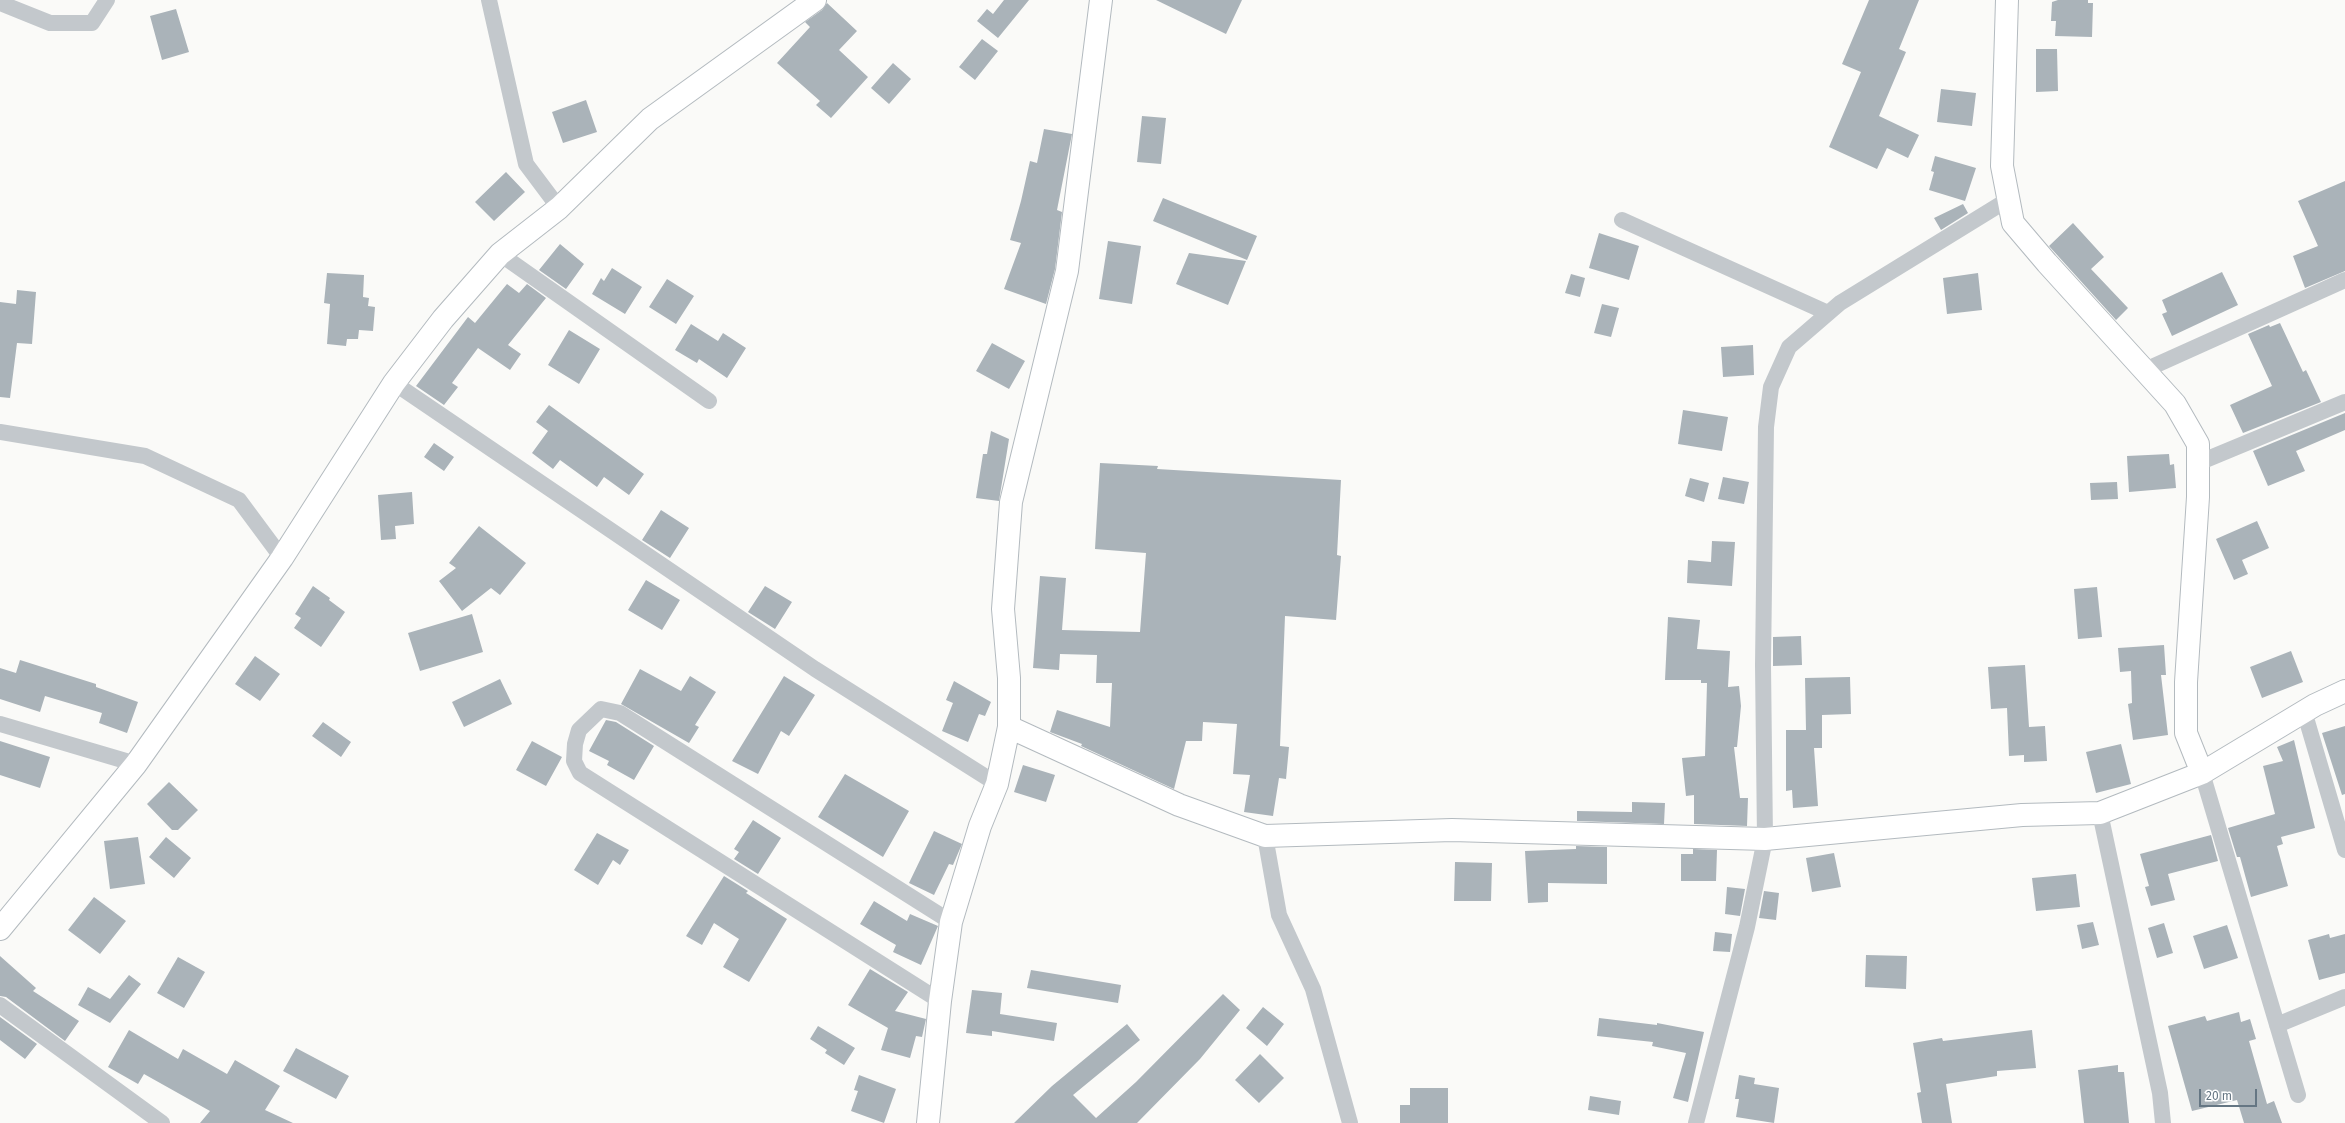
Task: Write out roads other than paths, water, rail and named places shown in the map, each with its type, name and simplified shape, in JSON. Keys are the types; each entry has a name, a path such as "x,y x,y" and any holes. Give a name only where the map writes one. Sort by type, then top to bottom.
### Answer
{"street":[{"path":"0,3 50,24 92,24 108,0"},
{"path":"489,0 526,164 559,208"},
{"path":"0,929 136,764 282,558 394,383 443,319 500,254 559,208 650,119 815,0"},
{"path":"928,1123 940,1001 950,922 980,826 997,784 1009,727 1009,678 1003,609 1011,502 1068,271 1101,0"},
{"path":"2007,0 2002,166 2013,223 2175,404 2198,444 2198,497 2186,682 2186,733 2202,773 2298,1095"},
{"path":"1696,1123 1747,927 1765,839 1763,665 1766,428 1771,387 1789,347 1840,303 2009,199"},
{"path":"1622,220 1828,313"},
{"path":"500,254 709,401"},
{"path":"2144,370 2345,280"},
{"path":"394,383 815,669 997,784"},
{"path":"2198,463 2345,402"},
{"path":"0,432 145,456 238,500 282,558"},
{"path":"1009,727 1179,805 1265,836 1452,830 1765,839 2022,815 2100,813 2202,773 2304,711 2345,691"},
{"path":"940,1001 580,773 574,761 574,744 579,730 601,709 620,713 950,922"},
{"path":"2304,711 2345,850"},
{"path":"0,724 136,764"},
{"path":"2100,813 2160,1093 2163,1123"},
{"path":"1265,836 1279,914 1313,989 1350,1123"},
{"path":"2277,1025 2345,997"},
{"path":"0,1005 162,1123"}]}
